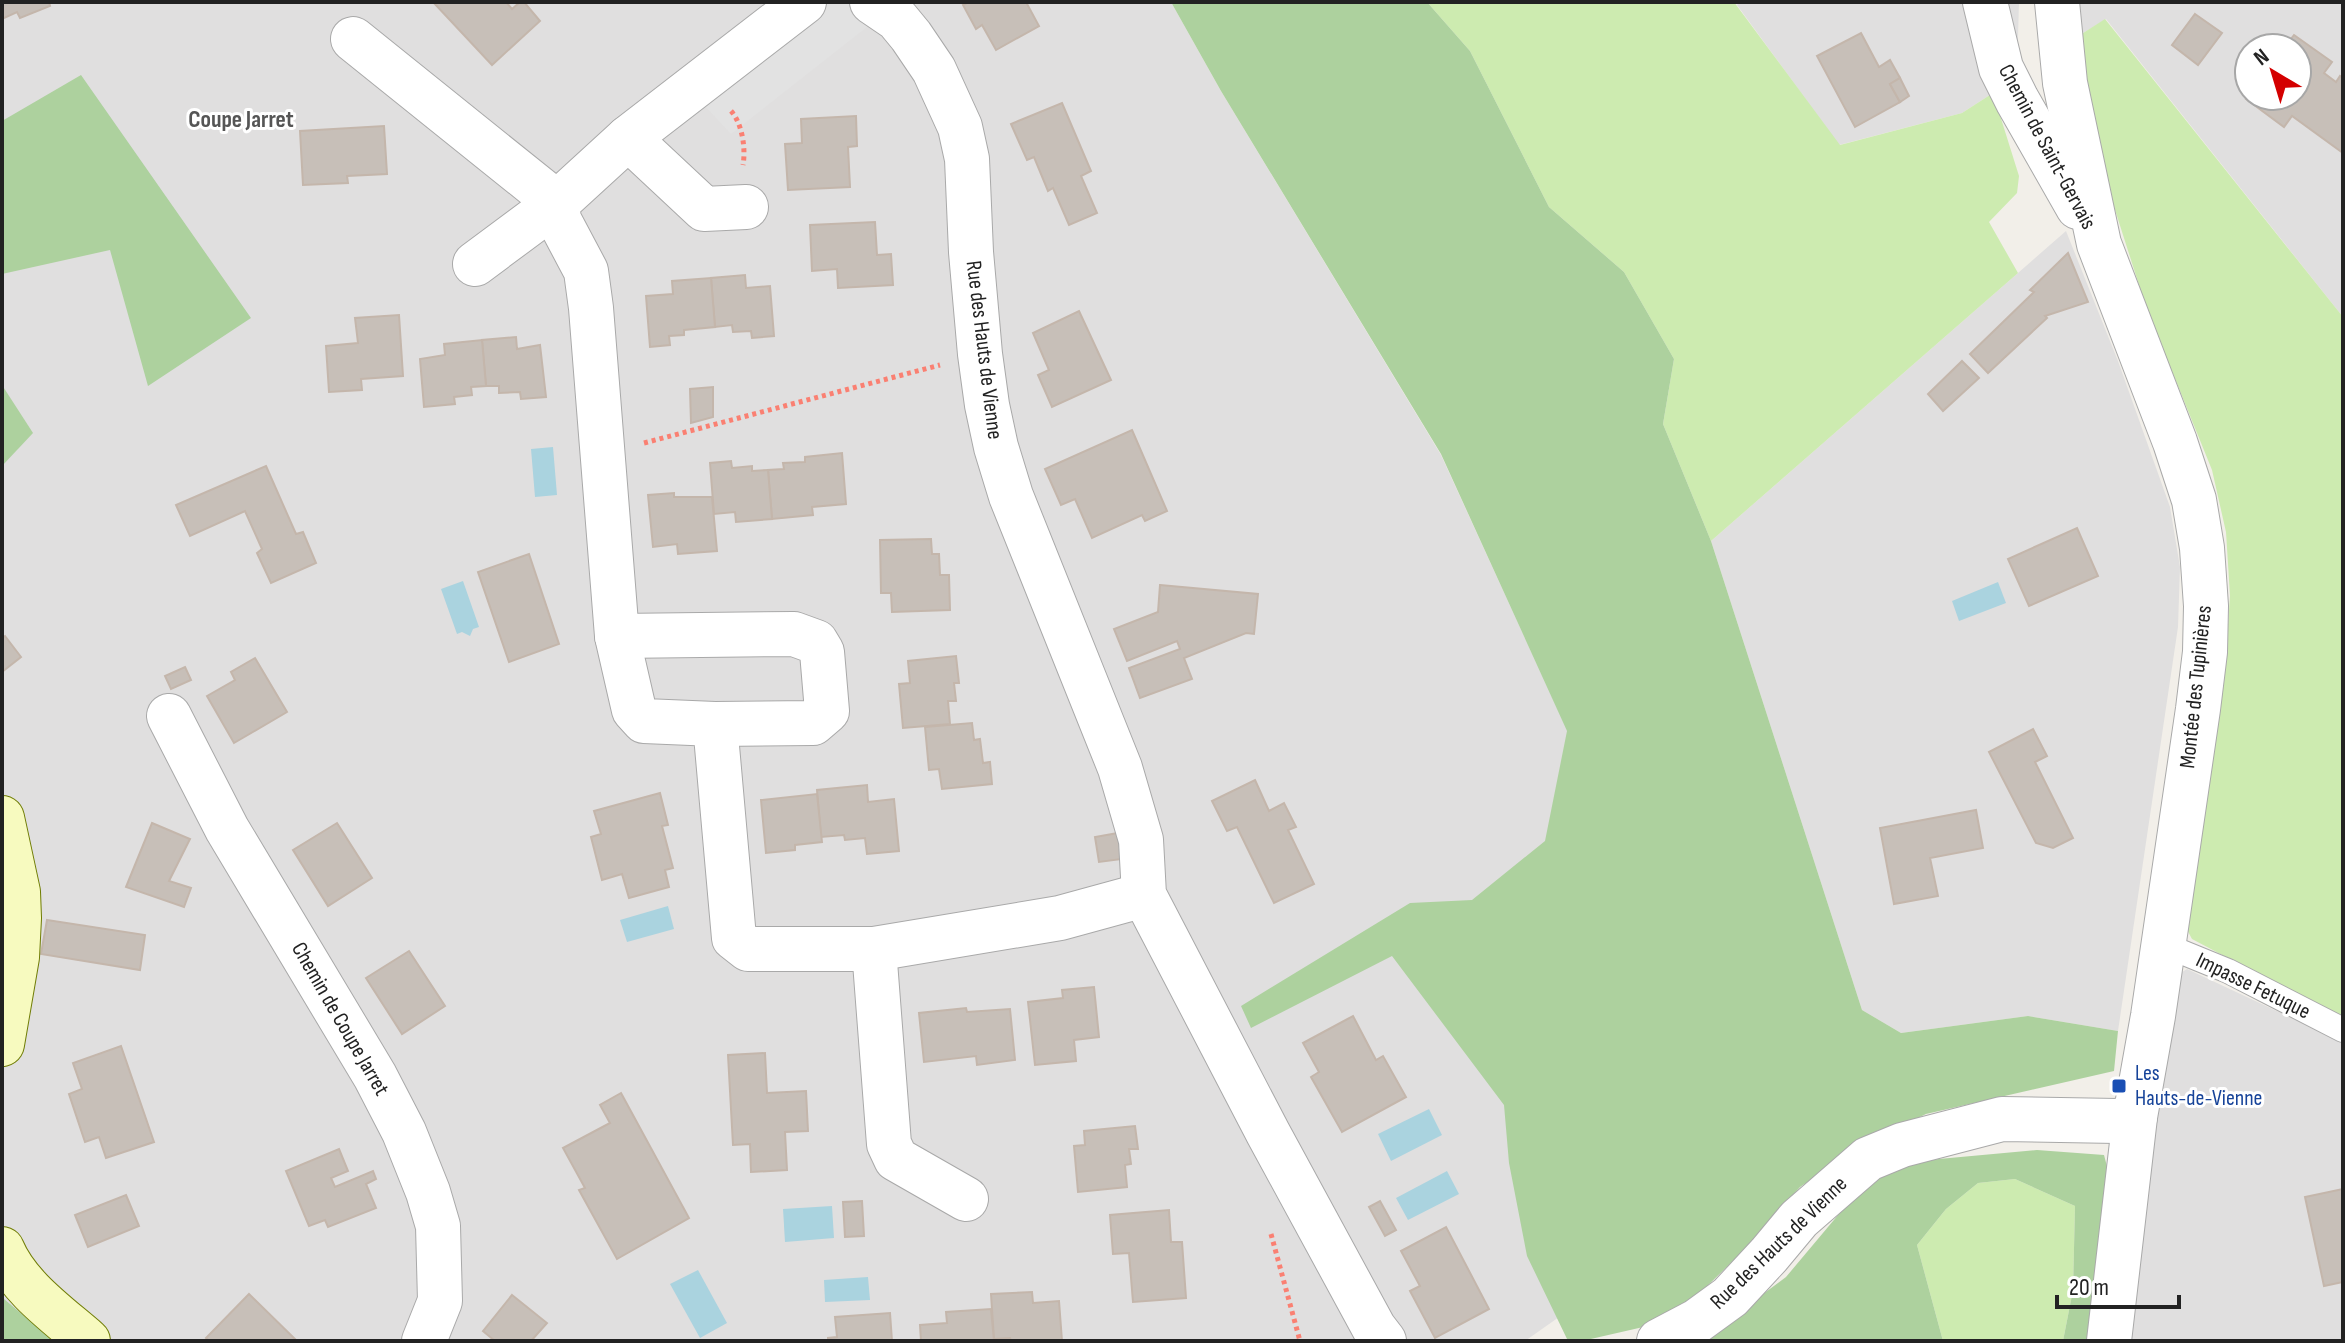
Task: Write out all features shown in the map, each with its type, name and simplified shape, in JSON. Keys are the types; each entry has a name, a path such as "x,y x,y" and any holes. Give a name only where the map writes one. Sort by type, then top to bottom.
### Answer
{"main road":[{"path":"2,818 18,892 19,918 17,957 2,1044"},
{"path":"4,1262 26,1286 88,1341"}],"street":[{"path":"475,264 557,203 628,138 804,2"},
{"name":"Rue des Hauts de Vienne","path":"872,2 897,19 911,36 934,70 960,127 967,159 980,354 996,447 1011,496 1120,768 1141,840 1144,895 1268,1133 1374,1328 1384,1341"},
{"name":"Chemin de Saint-Gervais","path":"1985,2 2001,68 2099,244"},
{"name":"Montée des Tupinières","path":"2057,2 2065,83 2099,244 2194,500 2202,548 2206,606 2205,652 2153,1016 2135,1117 2109,1341"},
{"path":"353,39 557,203 559,220 586,271 604,450 617,636 634,710 644,721 715,724 813,723 827,711 822,652 816,642 794,634 617,636"},
{"path":"628,138 704,209 741,208"},
{"name":"Chemin de Coupe Jarret","path":"169,716 227,829 375,1076 424,1180 438,1226 440,1301 424,1341"},
{"path":"715,724 734,938 748,949 874,949 1060,918 1144,895"},
{"path":"874,949 889,1144 896,1159 966,1199"},
{"name":"Rue des Hauts de Vienne","path":"1659,1341 1697,1321 1730,1297 1799,1219 1868,1159 1902,1145 2002,1119 2117,1121 2135,1117"}],"lane":[{"name":"Impasse Fetuque","path":"2162,944 2228,971 2343,1030"}],"path":[{"path":"703,80 738,119 744,158 741,208"},
{"path":"604,450 647,443 980,354"}],"shaded area":[{"path":"2,2 1171,2 1221,91 1441,455 1567,730 1667,1241 1525,1341 2,1341"},
{"path":"804,2 872,2 886,12 731,134 690,90"},
{"path":"1740,2 2019,2 2017,71 1993,93 1962,113 1839,145 1737,5"},
{"path":"2079,2 2343,2 2343,317 2106,19 2080,35"},
{"path":"2066,231 2118,361 2170,507 2180,567 2178,627 2118,1031 2028,1016 1901,1033 1862,1010 1711,541"},
{"path":"2187,969 2343,1042 2343,1341 2128,1341 2176,976"}],"green space":[{"path":"1171,2 1427,2 1470,51 1549,207 1624,272 1674,359 1663,424 1711,541 1862,1010 1901,1033 2028,1016 2118,1031 2114,1071 1926,1114 1861,1146 1800,1187 1746,1248 1693,1300 1652,1325 1582,1341 1568,1341 1527,1256 1509,1163 1504,1105 1392,956 1251,1028 1241,1006 1410,903 1472,900 1545,841 1567,731 1441,454 1221,91"},
{"path":"1427,2 1734,2 1840,145 1962,113 1993,93 2019,176 2017,193 1989,222 2018,273 1711,541 1663,424 1674,359 1624,272 1549,207 1470,51"},
{"path":"2105,19 2343,317 2343,1019 2192,939 2184,924 2224,683 2230,596 2226,532 2212,470 2146,307 2109,191 2080,35"},
{"path":"81,75 251,318 148,386 110,250 2,274 2,121"},
{"path":"2,385 33,433 2,466"},
{"path":"2037,1150 2104,1155 2109,1174 2089,1341 2063,1341 2073,1290 2075,1206 2015,1179 1978,1183 1946,1209 1917,1245 1943,1341 1689,1341 1736,1314 1786,1277 1849,1202 1890,1170 1928,1160"},
{"path":"2015,1179 2075,1206 2073,1290 2063,1341 1943,1341 1917,1245 1946,1209 1978,1183"},
{"path":"4,1299 54,1341 2,1341"}],"water":[{"path":"553,447 557,495 535,497 531,449"},
{"path":"463,581 479,627 473,629 470,636 462,632 457,634 441,589"},
{"path":"1998,582 2006,603 1959,621 1952,601"},
{"path":"668,906 674,929 627,942 620,920"},
{"path":"1429,1109 1442,1135 1391,1161 1378,1134"},
{"path":"1447,1171 1459,1194 1408,1220 1396,1198"},
{"path":"832,1206 834,1238 785,1242 783,1209"},
{"path":"698,1270 727,1323 700,1338 670,1284"},
{"path":"868,1277 870,1300 825,1302 824,1280"}],"building":[{"path":"2,2 49,2 50,6 20,18 17,12 2,19"},
{"path":"433,2 506,2 512,9 524,2 540,21 492,65"},
{"path":"969,2 1026,2 1039,26 996,50 982,25 976,29 963,5"},
{"path":"2195,14 2222,33 2198,65 2172,45"},
{"path":"1861,33 1879,67 1890,60 1900,78 1890,84 1900,102 1855,127 1817,56"},
{"path":"2313,48 2332,62 2324,73 2336,82 2340,76 2343,78 2343,153 2292,116 2284,127 2264,112 2313,112"},
{"path":"1900,78 1909,96 1900,102 1890,84"},
{"path":"1062,103 1091,171 1081,176 1097,213 1069,225 1053,188 1048,191 1034,157 1027,160 1011,124"},
{"path":"856,116 857,146 848,147 850,187 788,190 785,144 802,143 801,119"},
{"path":"384,126 387,174 347,176 348,183 303,185 300,131"},
{"path":"875,222 877,255 891,254 893,285 838,288 837,269 812,271 810,225"},
{"path":"2068,253 2088,302 2045,316 2047,318 1988,373 1970,354 2034,292 2030,290"},
{"path":"745,275 746,288 770,286 774,336 752,338 751,331 733,332 732,325 715,327 711,278"},
{"path":"711,278 715,327 684,330 684,335 669,336 670,345 650,347 646,296 673,294 672,281"},
{"path":"1079,311 1111,380 1052,407 1038,375 1049,370 1033,333"},
{"path":"399,315 403,376 361,379 362,390 329,392 326,346 358,343 355,318"},
{"path":"516,337 517,349 540,345 546,397 521,399 520,392 499,393 499,386 486,386 482,340"},
{"path":"482,340 486,386 471,387 472,395 454,397 455,404 424,407 420,359 445,355 444,344"},
{"path":"1962,361 1979,378 1943,411 1928,394"},
{"path":"713,387 713,417 691,423 690,389"},
{"path":"1132,430 1167,511 1145,521 1142,515 1092,538 1075,499 1061,505 1045,469"},
{"path":"842,453 846,504 812,507 813,515 772,519 768,470 784,469 783,463 805,462 805,457"},
{"path":"731,461 732,468 752,466 752,471 768,470 772,519 736,522 735,512 714,514 710,463"},
{"path":"266,466 296,534 303,532 316,563 271,583 257,553 262,549 245,511 190,536 176,505"},
{"path":"674,493 674,497 712,497 717,551 678,554 677,544 653,547 648,495"},
{"path":"2077,528 2098,576 2029,606 2008,559"},
{"path":"931,539 932,554 939,554 940,575 949,575 950,610 892,612 891,593 881,593 880,540"},
{"path":"529,554 559,644 509,662 478,572"},
{"path":"1160,585 1258,594 1254,634 1246,633 1184,658 1192,679 1140,698 1129,668 1180,649 1177,641 1127,661 1114,629 1158,612"},
{"path":"5,636 21,657 2,672 2,638"},
{"path":"956,656 959,683 954,683 956,701 948,701 950,724 903,728 899,684 910,683 908,661"},
{"path":"255,658 287,712 234,743 207,696 235,680 231,672"},
{"path":"185,667 191,680 171,689 165,676"},
{"path":"972,723 974,740 980,739 983,763 990,762 992,784 942,789 939,769 929,770 925,727"},
{"path":"2033,729 2047,756 2035,762 2073,838 2053,848 2036,843 1989,752"},
{"path":"1255,780 1269,811 1284,803 1296,827 1288,830 1314,884 1274,903 1237,827 1227,831 1212,801"},
{"path":"867,785 868,802 894,799 899,851 867,854 865,838 845,840 844,835 821,837 817,790"},
{"path":"660,793 668,825 662,826 673,868 665,870 669,887 629,898 622,874 602,880 591,837 601,834 594,811"},
{"path":"817,794 822,842 795,845 795,850 766,853 761,800"},
{"path":"1976,810 1983,848 1930,858 1938,896 1894,904 1880,828"},
{"path":"152,823 190,839 169,881 191,888 184,907 126,887"},
{"path":"337,823 372,878 328,906 293,850"},
{"path":"1118,833 1122,859 1099,862 1095,837"},
{"path":"47,920 145,935 140,970 41,954"},
{"path":"409,951 445,1006 402,1034 366,978"},
{"path":"1094,987 1099,1037 1074,1040 1076,1061 1035,1065 1028,1002 1063,998 1062,990"},
{"path":"966,1008 967,1012 1010,1009 1015,1060 977,1065 976,1056 924,1062 919,1013"},
{"path":"1353,1016 1376,1060 1383,1056 1406,1097 1342,1132 1311,1077 1319,1072 1303,1043"},
{"path":"121,1046 154,1142 106,1158 99,1137 85,1142 69,1094 82,1089 73,1063"},
{"path":"765,1053 767,1093 806,1091 808,1131 785,1132 787,1170 751,1172 750,1144 733,1145 728,1055"},
{"path":"621,1093 689,1218 617,1259 579,1190 585,1188 563,1148 610,1123 600,1105"},
{"path":"1135,1126 1138,1149 1129,1149 1131,1164 1125,1165 1127,1187 1078,1192 1074,1146 1085,1145 1084,1131"},
{"path":"339,1149 348,1171 331,1178 335,1187 373,1171 376,1179 366,1184 376,1208 328,1227 325,1220 309,1226 286,1171"},
{"path":"2343,1189 2343,1282 2324,1286 2305,1197"},
{"path":"126,1195 139,1226 88,1247 75,1215"},
{"path":"862,1201 864,1236 845,1237 843,1202"},
{"path":"1380,1201 1396,1230 1385,1236 1369,1207"},
{"path":"1169,1210 1171,1242 1182,1242 1186,1298 1133,1302 1129,1253 1113,1254 1110,1215"},
{"path":"1446,1227 1489,1309 1435,1338 1410,1291 1420,1286 1401,1251"},
{"path":"1032,1292 1033,1303 1059,1301 1062,1341 994,1339 991,1294"},
{"path":"249,1294 297,1341 209,1341 206,1338"},
{"path":"512,1295 547,1323 531,1341 495,1341 483,1331"},
{"path":"991,1309 994,1341 921,1341 920,1325 947,1323 946,1312"},
{"path":"890,1313 892,1341 828,1341 828,1338 837,1337 835,1317"}],"place":[{"name":"Les Hauts-de-Vienne","path":"2119,1086"}],"district":[{"name":"Coupe Jarret","path":"241,119"}]}
